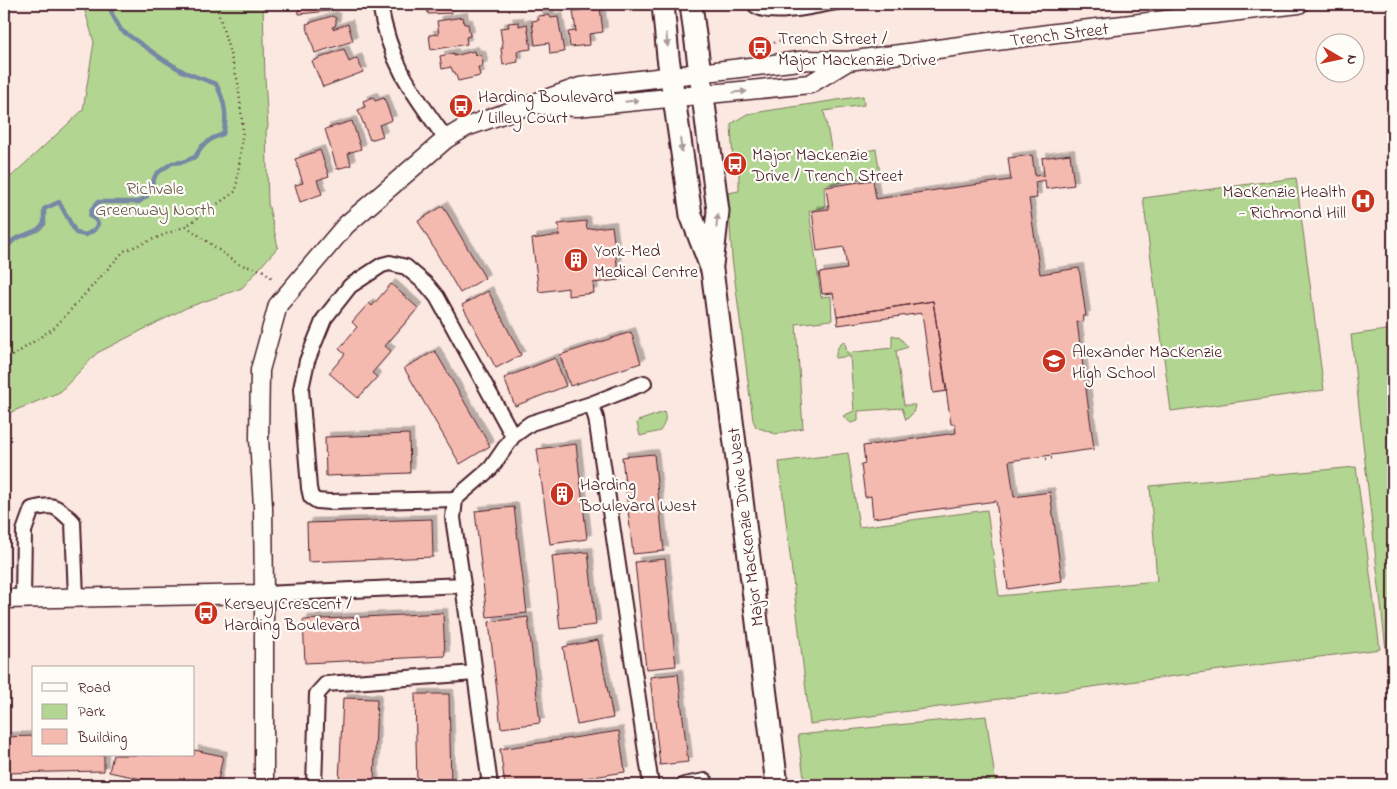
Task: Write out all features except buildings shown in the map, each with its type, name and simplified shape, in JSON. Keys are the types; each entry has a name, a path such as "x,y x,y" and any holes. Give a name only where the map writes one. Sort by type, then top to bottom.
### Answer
{"main road":[{"name":"Major MacKenzie Drive West","path":"663,4 691,215 712,270 777,785"},
{"name":"Major MacKenzie Drive West","path":"691,4 718,211 712,270"}],"street":[{"path":"380,4 383,28 395,62 410,89 446,139"},
{"name":"Trench Street","path":"700,73 808,60 848,61 1056,33 1299,4"},
{"name":"Trench Street","path":"531,105 577,107 810,84 848,61"},
{"path":"264,785 264,594 263,507 259,438 260,370 278,305 346,225 446,139 466,127 580,87 700,73"},
{"path":"512,436 437,297 427,285 406,267 390,263 382,265 350,286 324,319 307,361 301,389 307,471 311,497 317,501 454,499 491,468 512,436 530,423 591,404 644,383"},
{"path":"591,404 596,418 651,785"},
{"path":"454,499 452,518 490,785"},
{"path":"23,599 24,531 32,509 46,505 57,507 73,522 76,598"},
{"path":"4,599 264,594 463,585"},
{"path":"314,785 317,694 326,684 475,673"},
{"path":"684,785 705,781"}],"lane":[{"path":"750,4 752,8 760,13 777,15 845,4"}],"path":[{"path":"4,362 55,327 124,251 186,226 236,192 243,130 238,82 216,4"},
{"path":"760,48 782,40"},
{"path":"186,226 238,264 264,271 272,278"},
{"path":"1046,459 1052,458 1052,455"}],"green space":[{"name":"Richvale Greenway North","path":"83,4 263,4 268,127 266,131 268,203 278,247 242,288 186,308 97,353 60,392 4,415 4,183 83,110 94,42"},
{"path":"863,96 864,105 824,111 833,158 876,149 880,173 824,186 825,207 809,211 821,297 831,296 832,320 796,324 803,428 776,434 756,427 753,420 732,258 728,193 739,191 739,163 733,163 731,124 747,114"},
{"path":"1296,178 1324,390 1171,411 1143,198"},
{"path":"1393,329 1393,658 1387,659 1351,335"},
{"path":"892,335 899,337 908,347 896,351 904,405 915,405 913,413 906,420 902,408 858,411 858,421 851,423 843,416 854,411 850,356 835,358 838,348 840,344 845,342 847,353 892,348"},
{"path":"664,412 665,422 660,431 640,436 638,421"},
{"path":"848,453 859,527 987,510 999,596 1157,581 1150,486 1356,467 1380,649 810,724 779,462"},
{"path":"986,716 996,785 805,785 798,735"}],"waterway":[{"path":"4,249 15,239 37,230 44,224 44,209 59,202 76,233 86,235 94,230 98,224 90,216 92,209 98,202 139,202 147,196 156,174 172,163 183,162 195,157 202,146 223,134 224,108 216,84 184,72 121,30 112,14 110,4"}],"place":[{"name":"Trench Street / Major Mackenzie Drive","path":"760,48"},
{"name":"Harding Boulevard / Lilley Court","path":"461,106"},
{"name":"Major Mackenzie Drive / Trench Street","path":"735,164"},
{"name":"MacKenzie Health - Richmond Hill","path":"1363,201"},
{"name":"York-Med Medical Centre","path":"576,260"},
{"name":"Alexander MacKenzie High School","path":"1054,361"},
{"name":"Harding Boulevard West","path":"562,494"},
{"name":"Kersey Crescent / Harding Boulevard","path":"206,613"}]}
